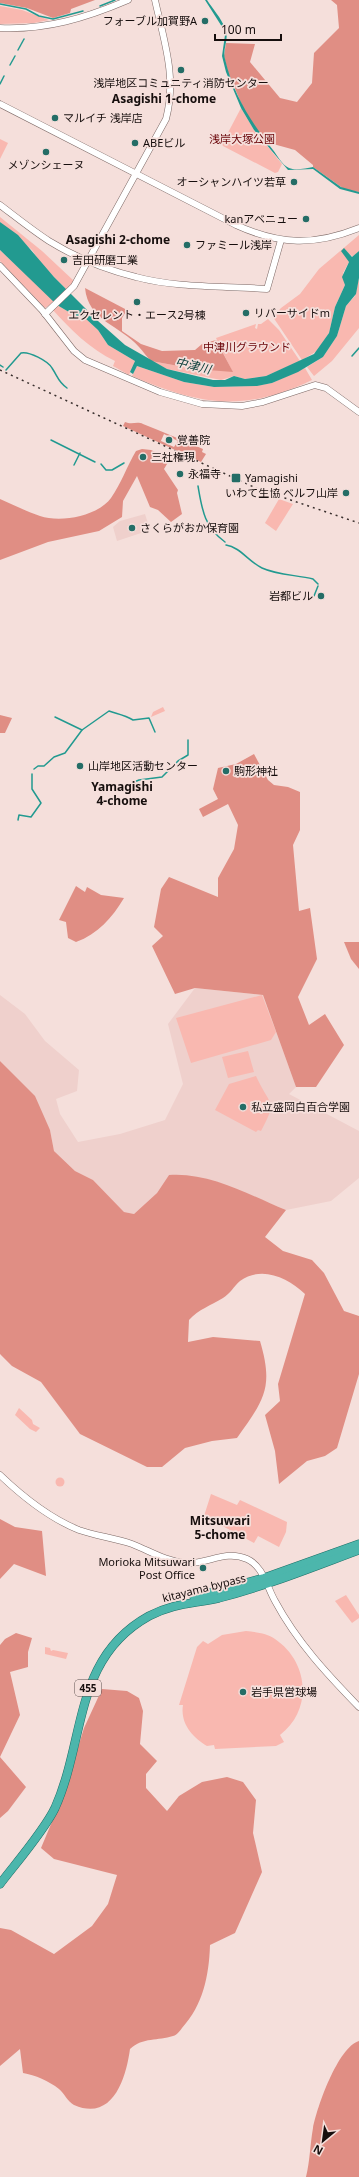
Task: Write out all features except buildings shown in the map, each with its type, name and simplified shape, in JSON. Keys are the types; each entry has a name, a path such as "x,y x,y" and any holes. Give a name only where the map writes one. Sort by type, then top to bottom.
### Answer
{"highway":[{"name":"kitayama bypass","path":"0,1884 54,1810 69,1773 88,1688 102,1660 129,1630 162,1610 187,1602 219,1598 359,1544"},
{"name":"kitayama bypass","path":"0,1876 54,1799 66,1770 85,1684 95,1664 118,1634 147,1612 163,1604 265,1580 359,1550"}],"street":[{"path":"0,28 50,26 92,15 128,0"},
{"path":"47,313 75,283 138,173 166,120 170,103 172,79 155,0"},
{"path":"0,104 138,173 236,225 260,235 295,242 321,240 359,228"},
{"path":"0,205 50,242 89,260 147,279 267,289 281,240"},
{"path":"0,266 47,313 74,351 85,360 172,396 213,406 242,406 263,402 316,385 326,388 359,412"},
{"path":"0,1475 40,1509 64,1524 134,1545 159,1557 189,1563 231,1554 248,1559 259,1567 275,1601 307,1651 359,1707"}],"shaded area":[{"path":"0,0 95,0 71,9 70,13 53,18 27,8 0,3"},
{"path":"331,0 359,0 359,192 344,189 313,167 313,165 295,150 266,142 247,117 228,72 224,56 226,43 255,44 250,62 280,98 297,102 312,83 314,53 339,28 337,5"},
{"path":"85,288 127,310 122,318 122,331 141,344 162,351 195,350 202,344 216,340 233,372 195,369 151,361 123,333 98,315 87,299"},
{"path":"125,422 143,424 203,449 202,452 206,454 201,462 123,426","holes":["164,434 178,441 174,447 161,441 160,443"]},
{"path":"142,449 151,450 170,459 164,469 178,490 177,493 182,514 171,522 158,510 150,507 137,476 123,501 122,517 99,531 48,542 0,560 0,499 40,516 49,518 68,518 88,513 105,504 111,498 136,451"},
{"name":"さくらがおか保育園","path":"145,514 150,530 117,541 113,527 120,521"},
{"path":"0,715 12,718 5,733 0,733"},
{"path":"254,754 268,780 274,785 288,787 300,792 300,830 293,845 299,911 310,908 317,959 298,997 309,1025 325,1014 344,1045 316,1087 296,1087 263,995 195,988 175,994 152,946 163,936 154,927 161,889 169,877 218,897 218,878 234,849 238,825 228,804 203,817 199,809 218,799 213,789 218,768 236,764"},
{"path":"76,886 85,892 87,887 101,895 124,898 115,912 98,930 76,942 68,938 66,922 59,920"},
{"path":"344,942 359,942 359,969 351,959"},
{"name":"私立盛岡白百合学園","path":"195,988 263,995 296,1087 289,1094 359,1131 359,1178 331,1201 286,1210 215,1181 169,1175 157,1193 134,1214 124,1212 93,1180 75,1171 54,1151 50,1130 15,1077 0,1061 0,995 25,1014 45,1041 79,1070 77,1091 56,1099 60,1114 78,1142 120,1134 165,1120 183,1084 168,1024"},
{"path":"0,1061 35,1096 50,1130 54,1151 75,1171 93,1180 124,1212 134,1214 157,1193 169,1175 199,1177 214,1181 286,1210 265,1237 283,1251 312,1260 324,1273 344,1311 359,1316 359,1374 337,1448 325,1456 307,1461 279,1484 275,1451 265,1415 280,1401 278,1384 305,1294 291,1283 274,1276 257,1274 248,1276 240,1281 225,1296 201,1310 189,1320 188,1342 213,1337 260,1341 264,1357 266,1382 260,1403 237,1438 212,1441 185,1448 162,1467 147,1467 80,1434 41,1382 12,1366 0,1354"},
{"path":"0,1519 15,1527 42,1531 46,1576 14,1564 0,1579"},
{"path":"16,1633 32,1638 28,1652 28,1667 10,1672 20,1715 0,1757 0,1645 5,1639"},
{"path":"102,1689 127,1691 139,1698 143,1711 140,1744 157,1761 146,1774 146,1788 167,1811 179,1796 202,1782 227,1777 243,1782 256,1800 253,1833 262,1872 235,1933 210,1945 204,1990 189,2019 177,2034 167,2038 145,2041 130,2049 121,2084 115,2094 108,2102 99,2108 87,2109 72,2104 61,2091 51,2083 23,2073 20,2049 0,2066 0,1928 11,1930 54,1954 92,1926 108,1904 117,1875 54,1859 41,1848 64,1793 84,1728"},
{"path":"0,1757 26,1787 8,1811 0,1818"},
{"path":"359,2041 359,2177 306,2177 315,2118 324,2093 336,2066 344,2054 351,2046"}],"green space":[{"path":"0,6 22,10 49,20 34,23 0,24"},
{"name":"浅岸大塚公園","path":"241,108 254,130 282,164 278,172 275,173 223,146 222,144"},
{"path":"0,139 8,143 0,159"},
{"path":"0,217 42,251 74,281 67,290 42,265 32,250 0,222"},
{"path":"359,235 359,251 353,257 344,249 349,262 343,273 345,285 335,307 329,333 317,351 302,360 273,317 281,308 300,294 319,269"},
{"path":"0,250 55,302 45,308 0,261"},
{"path":"359,278 359,328 332,361 314,376 307,367 323,357 337,336 346,306 355,296"},
{"path":"57,305 74,315 85,318 98,330 108,345 135,361 129,375 113,366 115,361 97,351 74,332 52,309"},
{"name":"中津川グラウンド","path":"268,319 279,330 300,361 266,376 245,379 234,376 221,380 167,369 151,361 195,369 232,371 216,338 256,324 255,328 257,329 258,324 261,324"},
{"path":"137,366 184,382 214,387 254,386 272,383 305,368 312,380 264,397 243,401 222,401 201,399 179,394 156,386 132,376"},
{"path":"279,499 293,504 276,531 265,523"},
{"path":"163,707 165,711 151,717 153,712"},
{"path":"262,995 276,1032 271,1040 191,1063 176,1018"},
{"path":"248,1051 254,1072 228,1078 222,1057"},
{"path":"256,1076 270,1103 271,1108 261,1131 258,1130 256,1132 215,1110 229,1084"},
{"path":"19,1408 32,1420 33,1424 40,1428 36,1432 30,1429 15,1415"},
{"path":"60,1477 65,1482 60,1487 55,1482"},
{"path":"211,1494 237,1505 240,1500 287,1522 286,1532 279,1547 258,1536 254,1543 204,1516"},
{"path":"346,1595 359,1615 359,1618 352,1623 335,1601"},
{"name":"岩手県営球場","path":"246,1631 268,1635 275,1639 295,1660 303,1686 302,1700 298,1713 291,1725 280,1735 284,1742 276,1746 215,1749 214,1745 207,1746 192,1734 183,1718 183,1705 179,1705 197,1647 203,1641 208,1644 222,1635"},
{"path":"45,1647 50,1648 51,1651 53,1650 68,1653 66,1659 45,1654"}],"water":[{"path":"205,0 207,0 217,14 225,28 227,36 224,55 228,72 238,96 257,129 280,160 286,167 292,169 313,167 341,187 359,192 359,194 340,189 313,169 288,170 254,130 241,108 226,72 222,56 225,35 224,30"},
{"path":"0,222 18,235 54,277 98,321 125,345 167,369 213,380 225,380 234,376 245,379 266,376 314,354 329,333 335,307 345,285 342,277 349,262 341,251 344,248 352,257 359,251 359,278 356,294 346,306 337,336 323,357 298,372 272,383 257,386 214,387 184,382 137,366 133,374 130,372 135,361 108,345 98,330 85,318 74,315 57,305 0,250"}],"waterway":[{"path":"100,6 115,0"},
{"path":"0,4 26,9 39,16 53,19 83,11"},
{"path":"18,50 24,39"},
{"path":"10,65 15,56"},
{"path":"0,84 4,76"},
{"path":"352,356 359,348"},
{"path":"6,370 21,353 29,354 47,362 60,381 67,388"},
{"path":"51,440 95,462"},
{"path":"74,465 80,453"},
{"path":"101,464 106,470 112,470 124,463"},
{"path":"198,486 203,510 208,524 212,530 225,542"},
{"path":"226,545 236,549 262,568 274,572 313,579 318,584"},
{"path":"314,596 318,586"},
{"path":"34,769 38,766 44,766 54,757 65,753 82,730 109,711 133,720 149,718 155,732"},
{"path":"55,717 82,730"},
{"path":"132,783 139,780 162,777 178,761 188,755 188,740"},
{"path":"18,820 19,815 31,817 41,803 32,789 32,774"}],"railway":[{"path":"0,370 258,489 359,523"}],"place":[{"name":"フォーブル加賀野A","path":"205,21"},
{"name":"浅岸地区コミュニティ消防センター","path":"181,70"},
{"name":"マルイチ 浅岸店","path":"55,118"},
{"name":"ABEビル","path":"135,143"},
{"name":"メゾンシェーヌ","path":"46,152"},
{"name":"オーシャンハイツ若草","path":"294,182"},
{"name":"kanアベニュー","path":"306,219"},
{"name":"ファミール浅岸","path":"187,245"},
{"name":"吉田研磨工業","path":"64,260"},
{"name":"エクセレント・エース2号棟","path":"137,302"},
{"name":"リバーサイドm","path":"246,313"},
{"name":"覚善院","path":"169,440"},
{"name":"三社権現","path":"143,457"},
{"name":"永福寺","path":"180,474"},
{"name":"Yamagishi","path":"236,478"},
{"name":"いわて生協 ベルフ山岸","path":"346,493"},
{"name":"さくらがおか保育園","path":"132,528"},
{"name":"岩都ビル","path":"321,596"},
{"name":"山岸地区活動センター","path":"80,766"},
{"name":"駒形神社","path":"226,771"},
{"name":"私立盛岡白百合学園","path":"243,1107"},
{"name":"Morioka Mitsuwari Post Office","path":"203,1568"},
{"name":"岩手県営球場","path":"243,1692"}],"district":[{"name":"Asagishi 1-chome","path":"164,99"},
{"name":"Asagishi 2-chome","path":"118,240"},
{"name":"Yamagishi 4-chome","path":"122,794"},
{"name":"Mitsuwari 5-chome","path":"220,1528"}],"water label":[{"name":"中津川","path":"193,366"}]}
